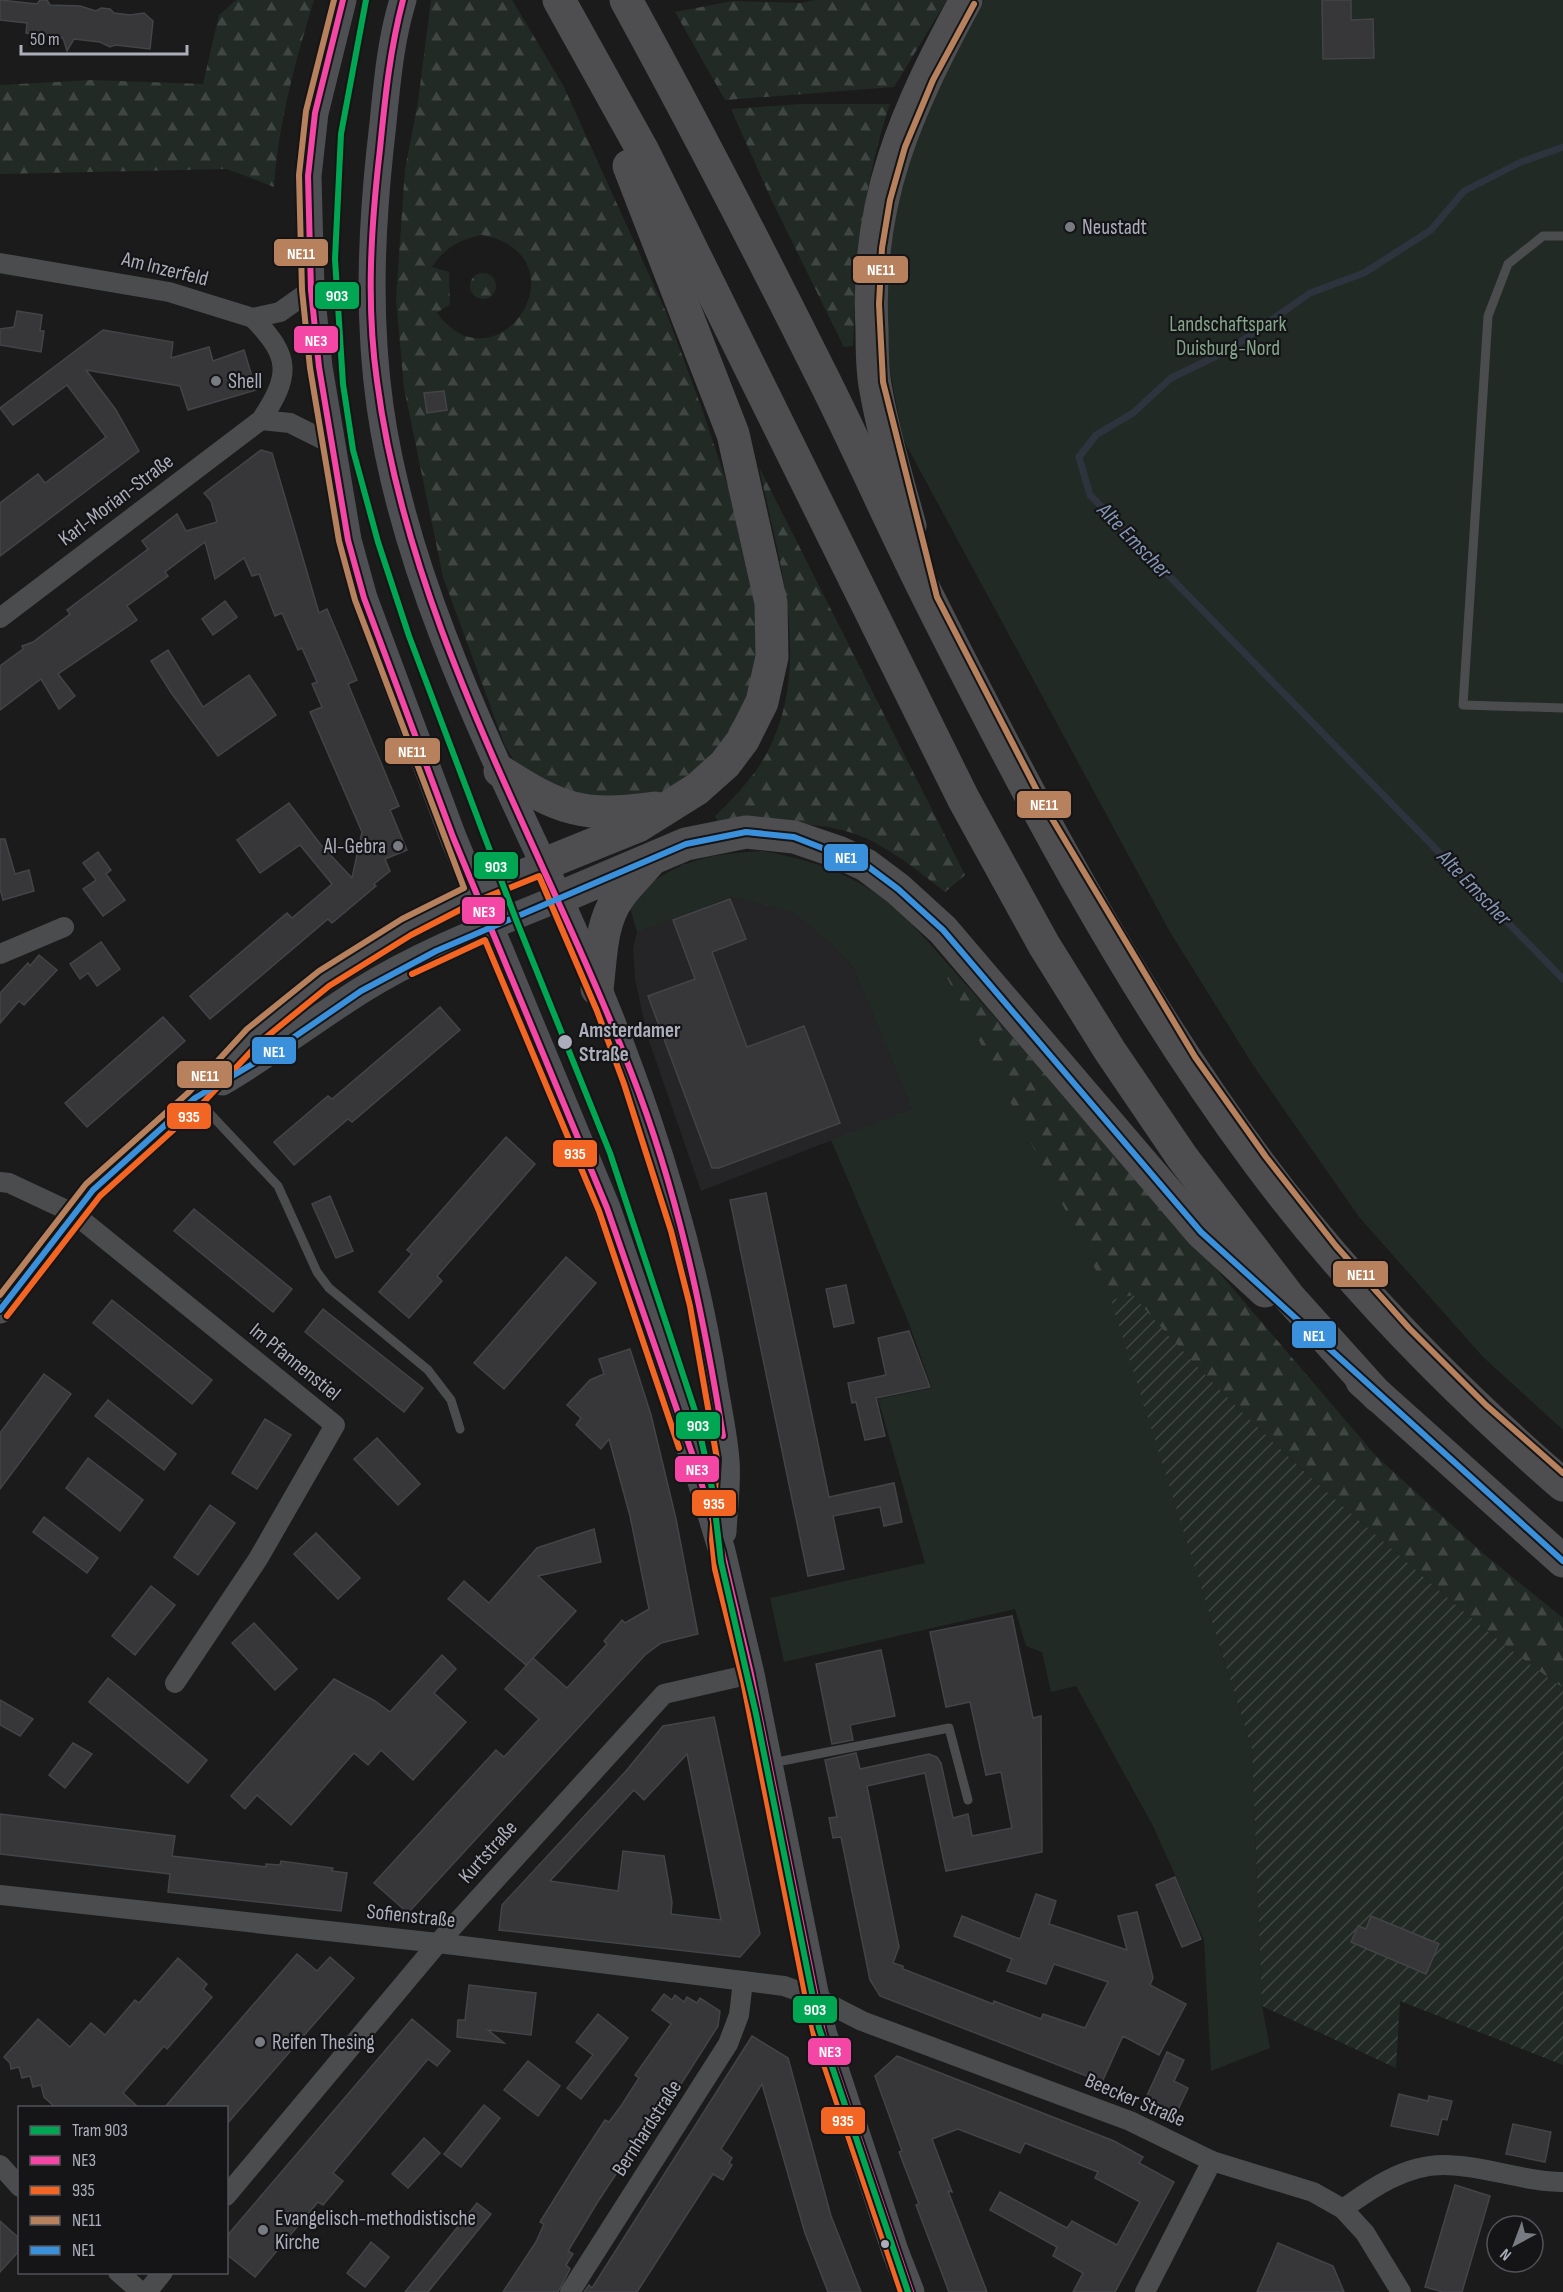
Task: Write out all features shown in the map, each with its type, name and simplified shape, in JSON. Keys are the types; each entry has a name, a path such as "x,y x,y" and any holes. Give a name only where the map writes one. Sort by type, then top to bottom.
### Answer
{"highway":[{"path":"626,0 705,146 820,372 929,600 1040,816 1188,1062 1259,1162 1329,1252 1402,1334 1480,1413 1563,1485"},
{"path":"929,600 874,383 870,304 873,247 881,198 897,144 925,76 966,0"},
{"path":"565,10 633,152 963,798 1044,945 1110,1051 1182,1157 1289,1297 1378,1396"},
{"path":"544,864 638,826 697,789 725,764 743,740 762,702 772,657 771,603 733,434 633,152"},
{"path":"500,771 540,797 580,811 621,813 671,805"},
{"path":"559,898 686,844 746,832 794,837 838,852 874,871 943,930 1201,1232 1378,1396 1563,1561"},
{"path":"597,989 604,931 610,915 618,898 654,857"}],"main road":[{"path":"402,4 385,103 373,212 371,309 381,409 397,486 420,569 457,670 500,771 559,898 632,1072 658,1150 700,1300 727,1463 722,1551"},
{"path":"342,5 315,113 308,176 311,290 330,443 348,540 364,598 475,892 607,1208 695,1462 722,1551 751,1674 815,1997 827,2043 895,2251 911,2292"},
{"path":"0,1310 93,1190 195,1098 253,1036 324,979 406,927 475,892 544,864"},
{"path":"195,1098 268,1055 361,991 436,951 559,898"}],"street":[{"name":"Am Inzerfeld","path":"0,262 169,292 253,318"},
{"path":"253,318 280,312 311,290"},
{"name":"Karl-Morian-Straße","path":"0,618 261,420 274,401 281,383 283,366 280,350 253,318"},
{"path":"261,420 290,423 330,443"},
{"path":"0,954 64,927"},
{"path":"0,1182 9,1183 73,1213"},
{"name":"Im Pfannenstiel","path":"73,1213 335,1425 258,1559 175,1683"},
{"name":"Kurtstraße","path":"228,2194 438,1943 664,1694 751,1674"},
{"name":"Sofienstraße","path":"0,1895 438,1943 784,1986 815,1997"},
{"name":"Bernhardstraße","path":"570,2292 728,2044 739,2015 743,1981"},
{"name":"Beecker Straße","path":"815,1997 862,2021 1130,2121 1212,2161 1313,2192 1343,2209 1365,2233 1401,2292"},
{"path":"1145,2292 1212,2161"},
{"path":"0,2165 18,2185"},
{"path":"1343,2209 1378,2184 1416,2170 1443,2165 1563,2182"},
{"path":"120,2274 141,2292"},
{"path":"147,2292 161,2274"}],"lane":[{"path":"1563,236 1543,236 1508,264 1488,316 1463,705 1563,708"},
{"path":"195,1098 278,1186 317,1272 329,1288 428,1370 451,1400 460,1429"},
{"path":"769,1764 949,1728 968,1800"}],"shaded area":[{"path":"731,897 794,912 834,946 854,969 912,1109 701,1191 648,1038 635,980 633,948 637,932"}],"green space":[{"path":"236,0 314,0 294,68 279,140 274,187 227,169 0,174 0,85 92,80 203,84 219,15"},
{"path":"431,0 512,0 563,85 666,312 732,499 755,599 758,659 738,729 705,763 676,786 637,800 594,803 523,775 505,746 443,577 404,388 396,299 405,169 418,102","holes":["482,235 504,242 524,259 531,279 528,300 517,319 501,333 480,338 458,333 437,313 450,304 449,272 432,267 453,245"]},
{"path":"815,0 947,0 894,87 725,100 675,12 733,1 801,3"},
{"name":"Landschaftspark Duisburg-Nord","path":"984,0 1563,0 1563,1430 1483,1357 1359,1217 1253,1065 1170,932 904,441 887,346 884,297 888,250 903,184 933,97 947,66"},
{"path":"801,104 890,104 873,163 862,223 853,346 844,347 772,201 731,109"},
{"path":"483,273 492,277 496,286 492,295 483,299 474,295 470,286 474,277"},
{"path":"759,467 965,875 945,892 893,853 857,834 799,824 721,827 715,816 744,786 767,753 781,719 788,684 790,648 788,611 775,537"},
{"path":"762,851 828,868 873,891 904,916 1188,1236 1376,1456 1485,1555 1563,1618 1563,1688 1476,1622 1325,1490 1193,1363 1132,1295 1200,1586 831,1140 912,1109 854,968 834,946 793,912 731,897 637,932 682,865"},
{"path":"762,851 828,868 858,882 893,906 930,944 1111,1300 1252,1749 1262,2006 1270,2048 1211,2071 1204,1940 1153,1826 1076,1686 1051,1692 1042,1652 1026,1646 1015,1609 784,1662 770,1598 925,1563 878,1399 932,1388 908,1321 831,1140 912,1109 854,969 834,946 794,912 731,897 637,932 628,901 660,877 690,862 741,852"},
{"path":"1133,1295 1225,1395 1325,1490 1476,1622 1563,1688 1563,2065 1400,2001 1396,2068 1262,2006 1252,1749 1111,1300"}],"building":[{"path":"0,0 37,4 40,0 47,0 50,5 80,6 96,11 101,8 110,9 114,13 130,15 144,13 153,21 150,49 115,45 110,47 100,42 74,39 67,51 63,38 26,33 27,23 0,20"},
{"path":"1322,0 1351,0 1351,20 1373,19 1374,58 1323,59"},
{"path":"17,311 42,315 40,331 44,331 41,352 0,345 0,329 14,327"},
{"path":"103,330 173,342 171,358 209,347 213,361 244,350 256,390 188,410 180,386 86,370 116,410 139,451 0,556 0,503 38,474 45,483 106,437 67,385 13,425 0,408"},
{"path":"444,391 447,410 427,413 424,393"},
{"path":"261,450 272,453 319,613 327,609 357,680 348,684 399,806 390,810 407,850 385,859 390,871 374,884 376,886 332,923 328,919 210,1019 190,996 287,913 292,918 332,884 300,845 260,873 237,840 289,803 321,845 352,878 362,832 310,712 322,707 312,684 317,682 302,648 298,650 282,613 275,616 259,574 252,576 244,558 215,579 205,542 165,572 168,576 127,606 137,620 58,674 75,696 59,709 41,679 0,710 0,666 23,649 22,646 33,642 70,614 67,610 148,549 142,541 177,514 186,531 217,522 211,501 204,493"},
{"path":"225,601 237,617 213,635 202,619"},
{"path":"168,650 203,707 249,675 276,715 218,756 172,694 151,661"},
{"path":"0,839 5,839 15,874 29,870 34,891 3,900 0,889"},
{"path":"98,852 111,870 106,874 125,900 103,916 83,889 96,880 83,863"},
{"path":"730,899 746,939 712,952 747,1047 804,1026 840,1123 719,1168 712,1168 648,996 695,979 673,920"},
{"path":"101,942 120,969 97,986 88,973 80,979 70,964"},
{"path":"39,955 57,970 24,1005 19,1001 0,1023 0,993 28,963 30,966"},
{"path":"440,1007 460,1030 352,1122 348,1119 294,1165 274,1142 328,1096 332,1099"},
{"path":"163,1017 185,1041 87,1127 65,1103"},
{"path":"506,1137 535,1164 437,1276 442,1281 409,1318 379,1292 412,1254 407,1250"},
{"path":"766,1193 829,1497 894,1483 902,1522 884,1526 880,1507 833,1516 844,1569 808,1576 730,1200"},
{"path":"330,1196 353,1251 336,1258 312,1204"},
{"path":"194,1209 292,1289 273,1312 174,1231"},
{"path":"566,1257 596,1283 504,1389 474,1363"},
{"path":"846,1285 854,1323 834,1327 826,1289"},
{"path":"112,1300 212,1380 192,1404 93,1323"},
{"path":"323,1309 423,1388 404,1412 305,1332"},
{"path":"909,1331 930,1387 876,1398 885,1436 865,1440 856,1402 852,1403 848,1383 886,1375 878,1338"},
{"path":"630,1349 651,1415 676,1519 698,1634 661,1643 645,1655 408,1913 374,1883 496,1750 504,1757 539,1719 505,1689 533,1658 567,1688 607,1644 604,1641 622,1620 625,1623 649,1609 630,1516 609,1439 601,1449 576,1425 581,1418 567,1405 590,1380 604,1374 599,1359"},
{"path":"44,1374 71,1394 0,1489 0,1433"},
{"path":"108,1400 176,1454 164,1470 95,1416"},
{"path":"265,1419 291,1435 257,1489 232,1473"},
{"path":"377,1438 420,1484 398,1505 354,1459"},
{"path":"88,1458 143,1500 120,1531 66,1488"},
{"path":"210,1505 235,1523 198,1575 174,1557"},
{"path":"44,1517 98,1558 87,1573 33,1532"},
{"path":"594,1529 601,1562 538,1576 576,1611 526,1665 448,1599 464,1581 489,1603 537,1548"},
{"path":"316,1533 360,1578 338,1599 294,1554"},
{"path":"151,1586 175,1605 135,1655 112,1636"},
{"path":"1012,1616 1033,1718 1041,1716 1042,1852 946,1871 925,1773 867,1786 899,1947 893,1963 993,2004 994,2001 1041,2019 1043,2014 1085,2028 1108,1982 1054,1964 1046,1984 1007,1971 1012,1959 954,1936 962,1916 1020,1939 1036,1894 1056,1901 1049,1924 1127,1950 1118,1916 1137,1912 1153,1978 1150,1985 1186,2004 1159,2055 1123,2036 1102,2082 880,1996 870,1980 841,1837 833,1838 829,1818 837,1817 825,1760 856,1753 860,1769 929,1754 937,1757 941,1763 953,1818 968,1814 972,1836 1012,1828 1001,1772 986,1775 970,1702 946,1707 930,1632"},
{"path":"254,1623 297,1669 275,1690 232,1643"},
{"path":"881,1650 895,1716 850,1725 853,1740 832,1744 816,1664"},
{"path":"442,1655 456,1669 434,1693 466,1722 413,1780 381,1750 368,1765 354,1753 291,1825 257,1795 245,1809 231,1796 334,1679 375,1701 390,1712"},
{"path":"108,1678 207,1760 188,1783 89,1702"},
{"path":"0,1700 33,1719 20,1736 0,1725"},
{"path":"714,1717 760,1934 740,1957 499,1930 502,1905 626,1771 663,1726","holes":["687,1754 721,1920 671,1914 672,1902 664,1856 623,1851 618,1891 550,1881 634,1790 644,1800"]},
{"path":"73,1743 92,1754 65,1788 49,1775"},
{"path":"0,1814 175,1836 172,1856 266,1867 266,1864 280,1865 281,1861 333,1868 332,1871 347,1873 341,1911 168,1892 170,1874 0,1854"},
{"path":"1175,1877 1201,1939 1182,1947 1156,1885"},
{"path":"1371,1916 1439,1944 1426,1974 1351,1942 1358,1926 1366,1929"},
{"name":"Reifen Thesing","path":"297,1954 317,1971 330,1957 354,1978 228,2123 228,2106 166,2106"},
{"path":"178,1958 207,1984 203,1989 212,1997 167,2049 164,2046 123,2093 137,2106 54,2106 44,2097 41,2085 33,2087 30,2076 22,2078 19,2067 11,2069 10,2063 4,2057 38,2019 70,2047 91,2023 105,2035 135,2000 139,2003"},
{"path":"469,1985 536,1993 531,2035 488,2030 504,2043 457,2037 458,2020 465,2020"},
{"path":"664,1994 672,2000 675,1995 684,2002 687,1997 697,2003 700,1998 720,2011 718,2026 648,2136 643,2133 568,2251 573,2254 566,2265 570,2269 558,2292 503,2292 536,2242 544,2224 540,2222 605,2120 609,2122 621,2106 639,2078 635,2075 671,2024 652,2010"},
{"path":"598,2014 628,2038 581,2099 567,2088 593,2055 576,2042"},
{"path":"412,2019 450,2051 437,2066 428,2059 333,2173 343,2181 323,2205 318,2202 255,2277 228,2256 228,2235"},
{"path":"752,2036 788,2058 831,2216 861,2292 828,2292 805,2233 762,2084 721,2149 732,2158 729,2163 732,2165 723,2180 713,2174 637,2292 584,2292 589,2285 592,2288"},
{"path":"1167,2052 1184,2060 1174,2081 1188,2088 1176,2114 1145,2100"},
{"path":"897,2056 1114,2141 1143,2157 1139,2163 1174,2182 1115,2292 1073,2292 1083,2273 1053,2256 1057,2247 990,2210 1000,2192 1067,2228 1072,2221 1117,2245 1140,2202 1095,2178 1098,2172 1025,2143 1020,2153 958,2129 932,2139 952,2192 948,2191 987,2292 949,2292 916,2205 919,2204 899,2152 902,2151 875,2076"},
{"path":"528,2061 560,2086 538,2116 504,2090"},
{"path":"1399,2094 1428,2101 1429,2096 1452,2101 1447,2120 1442,2119 1438,2135 1391,2126"},
{"path":"484,2105 500,2118 461,2167 444,2154"},
{"path":"1513,2124 1551,2132 1545,2162 1506,2154"},
{"path":"424,2138 440,2153 408,2188 392,2174"},
{"path":"1455,2185 1490,2196 1462,2292 1443,2292 1425,2287"},
{"path":"477,2203 491,2214 428,2292 405,2292"},
{"path":"0,2221 18,2237 18,2252 0,2272"},
{"path":"371,2242 389,2257 365,2287 347,2273"},
{"path":"1278,2243 1333,2266 1344,2292 1257,2292"}],"waterway":[{"name":"Alte Emscher","path":"1563,147 1521,162 1464,191 1431,230 1364,273 1310,293 1229,350 1171,378 1133,413 1096,435 1079,457 1090,495 1563,979"}],"tram line":[{"name":"903","path":"366,0 341,134 335,259 343,384 353,450 378,542 409,636 515,917 610,1153 695,1411 713,1493 721,1562 756,1714 819,2028 908,2292"}],"transit line":[{"name":"NE11","path":"0,1295 86,1184 189,1092 247,1029 319,971 402,919 464,888 355,600 339,541 310,368 302,290 299,175 306,111 334,0"},
{"name":"NE3","path":"343,0 315,113 308,176 311,290 319,367 348,540 364,598 453,837 607,1208 695,1462 722,1551 751,1674 823,2032 911,2292"},
{"name":"NE3","path":"403,0 386,92 374,207 371,265 372,323 377,381 393,472 418,561 448,648 483,734 596,987 647,1116 687,1251 707,1343 723,1436"},
{"name":"NE11","path":"974,4 933,80 905,147 890,200 882,248 879,304 883,382 937,597 1048,812 1195,1057 1266,1157 1336,1246 1409,1328 1486,1405 1563,1473"},
{"name":"NE1","path":"0,1310 93,1190 195,1098 268,1055 361,991 436,951 686,844 746,832 794,837 866,865 898,889 943,930 1201,1232 1563,1561"},
{"name":"935","path":"7,1316 100,1196 201,1105 259,1043 329,986 411,935 479,900 539,876 597,1011 624,1084 671,1231 690,1306 717,1459 712,1540 715,1569 743,1681 806,1999 814,2035 901,2292"},
{"name":"935","path":"412,974 485,940 599,1211 679,1448"}],"place":[{"name":"Neustadt","path":"1070,227"},
{"name":"Shell","path":"216,381"},
{"name":"Al-Gebra","path":"398,846"},
{"name":"Amsterdamer Straße","path":"565,1042"},
{"name":"Reifen Thesing","path":"260,2042"},
{"name":"Evangelisch-methodistische Kirche","path":"263,2230"}]}
